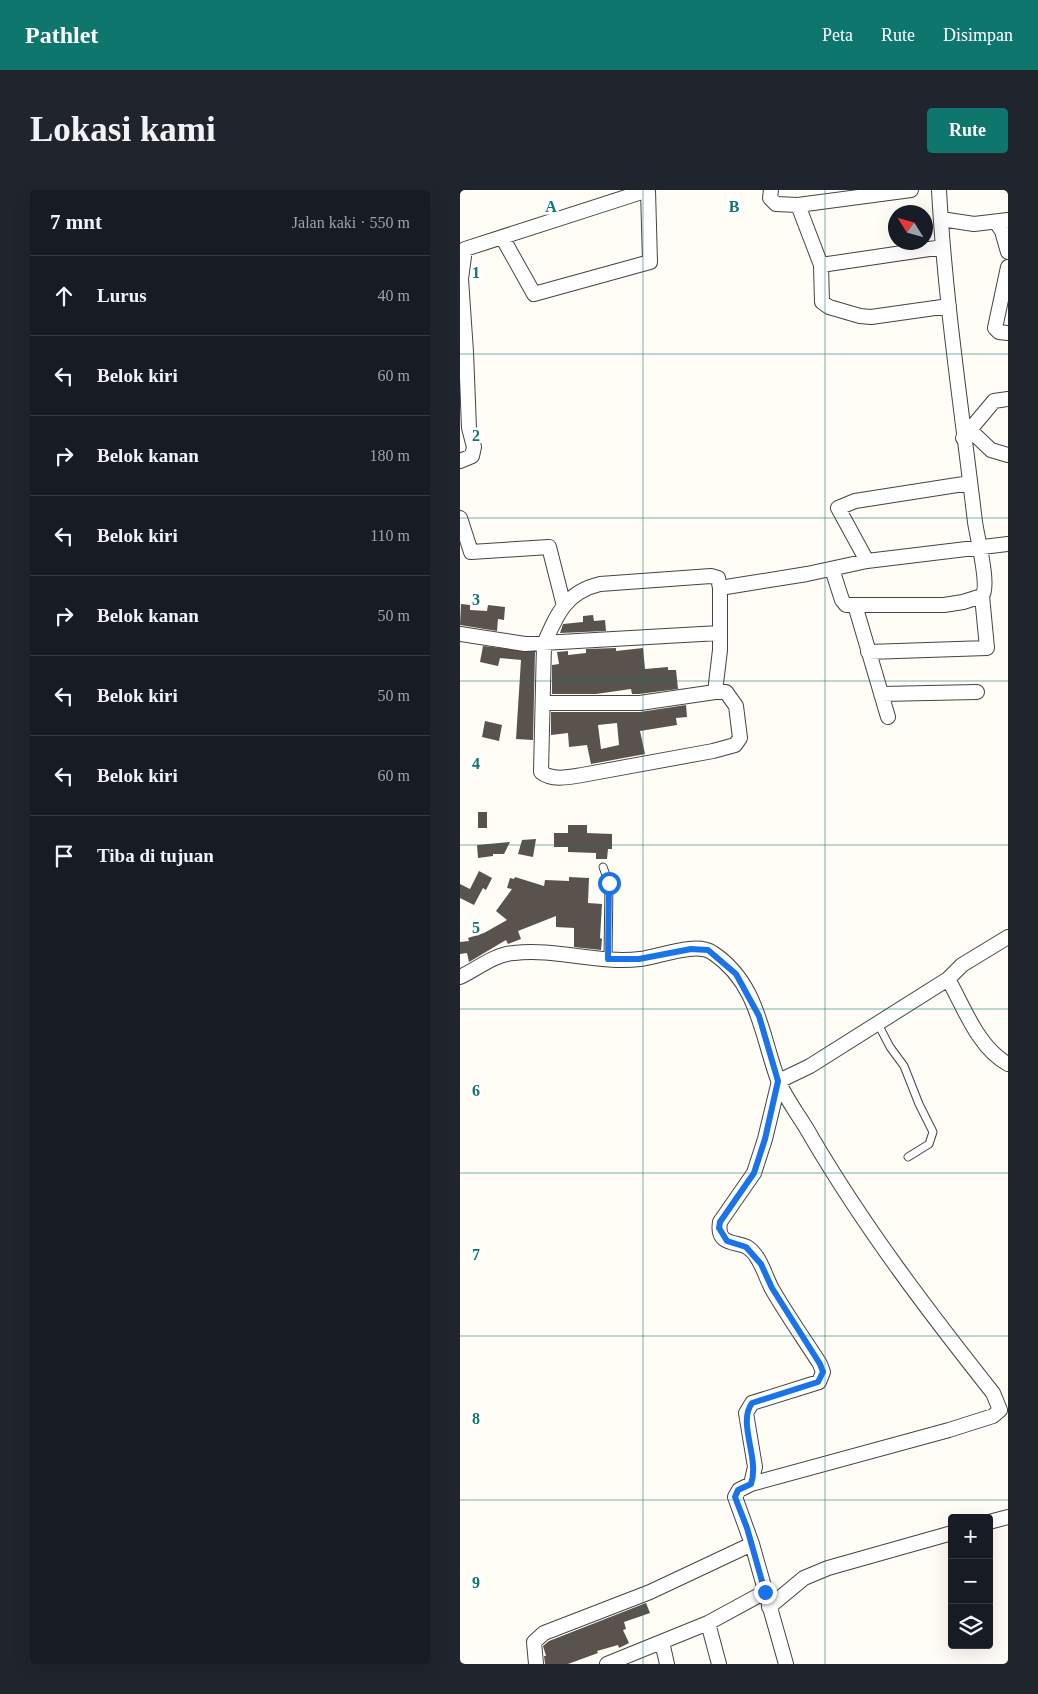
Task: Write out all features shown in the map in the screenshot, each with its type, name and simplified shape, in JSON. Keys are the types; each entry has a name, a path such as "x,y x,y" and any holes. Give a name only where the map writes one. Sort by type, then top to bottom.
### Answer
{"street":[{"path":"460,461 472,456 474,448 468,428 460,269 465,249 502,237 648,190 650,262 534,294 502,237"},
{"path":"771,190 770,198 776,204 798,205 911,190"},
{"path":"868,652 987,648 982,596 986,588 978,546 970,483 967,434 949,306 939,190"},
{"path":"798,205 821,265 820,298 829,307 860,316 871,317 949,306"},
{"path":"941,219 974,224 1002,221 1002,231 1008,252"},
{"path":"821,265 943,246"},
{"path":"1008,267 995,328 999,332 1008,333"},
{"path":"967,434 994,401 1008,399"},
{"path":"967,434 991,450 1008,455"},
{"path":"867,561 838,508 855,501 970,483"},
{"path":"460,518 471,552 549,547 564,606"},
{"path":"720,588 832,569 867,561 978,546 1008,544"},
{"path":"832,569 842,600 846,605 944,605 982,596"},
{"path":"543,703 640,703 726,692 732,697 736,706 740,738 735,745 713,751 563,778 547,776 540,769 544,644 551,625 564,606 585,588 600,584 716,576 720,579 720,588 715,692"},
{"path":"855,605 888,717"},
{"path":"460,634 526,644 544,644 719,633"},
{"path":"881,694 978,692"},
{"path":"778,1081 810,1066 948,979 962,965 1008,937"},
{"path":"460,977 515,952 608,959 639,959 701,948 714,953 731,968 752,999 764,1029 778,1081 829,1166 916,1296 993,1393 1000,1410 993,1416 949,1430 751,1484 738,1490 735,1497 752,1544 786,1664"},
{"path":"948,979 977,1032 989,1048 1008,1064"},
{"path":"751,1484 755,1467 746,1414 748,1408 752,1403 818,1382 823,1372 820,1364 772,1288 761,1264 746,1247 727,1241 719,1228 720,1222 754,1173 765,1139 778,1081"},
{"path":"993,1521 1008,1517"},
{"path":"769,1607 804,1578 828,1568 948,1534"},
{"path":"536,1664 534,1642 544,1633 650,1592 752,1544"},
{"path":"611,1663 708,1623 765,1592"},
{"path":"708,1623 719,1664"},
{"path":"662,1642 667,1664"}],"lane":[{"path":"603,867 609,883 608,959"},
{"path":"877,1022 890,1047 904,1066 918,1104 933,1132 929,1144 908,1157"}],"building":[{"path":"461,604 470,605 470,610 487,611 488,605 505,607 504,620 498,619 497,631 460,625"},
{"path":"593,615 594,621 605,620 606,631 560,633 563,624 583,622 583,616"},
{"path":"483,646 535,652 533,740 516,739 521,660 500,658 498,666 480,662"},
{"path":"616,648 616,651 643,648 645,669 668,667 668,670 676,670 678,689 639,694 632,694 631,689 596,694 552,694 552,665 559,664 557,652 568,651 568,655 586,653 586,649"},
{"path":"686,705 687,717 676,718 677,725 640,731 645,754 591,764 587,745 569,747 568,733 551,735 551,712 640,712","holes":["617,723 619,745 601,749 598,725"]},
{"path":"485,721 502,725 499,741 482,737"},
{"path":"478,812 487,812 487,828 478,828"},
{"path":"568,825 587,825 587,833 612,834 612,849 608,849 607,859 596,859 596,853 568,852 568,847 554,847 554,833 568,833"},
{"path":"536,839 533,857 518,854 522,840"},
{"path":"510,842 504,854 493,854 493,856 478,858 477,845"},
{"path":"479,871 492,878 486,890 483,888 474,905 460,898 460,884 470,889"},
{"path":"515,877 544,886 545,880 569,881 569,877 589,878 588,903 602,904 601,950 574,947 574,928 556,927 556,916 518,931 521,939 508,944 506,940 469,962 467,953 460,954 460,942 469,941 468,938 484,933 507,920 496,911 512,889 507,888 510,878 514,879"},
{"path":"646,1603 650,1613 624,1622 626,1629 623,1630 629,1643 619,1648 618,1645 597,1651 598,1653 568,1664 545,1664 544,1656 546,1656 543,1646 549,1641"}],"route":[{"path":"609,883 608,959 639,959 701,948 714,953 731,968 752,999 764,1029 778,1081 765,1139 754,1173 720,1222 719,1228 723,1238 731,1244 746,1247 761,1264 772,1288 820,1364 823,1372 822,1378 818,1382 752,1403 746,1414 755,1467 751,1484 738,1490 735,1497 747,1528 765,1592"}]}
